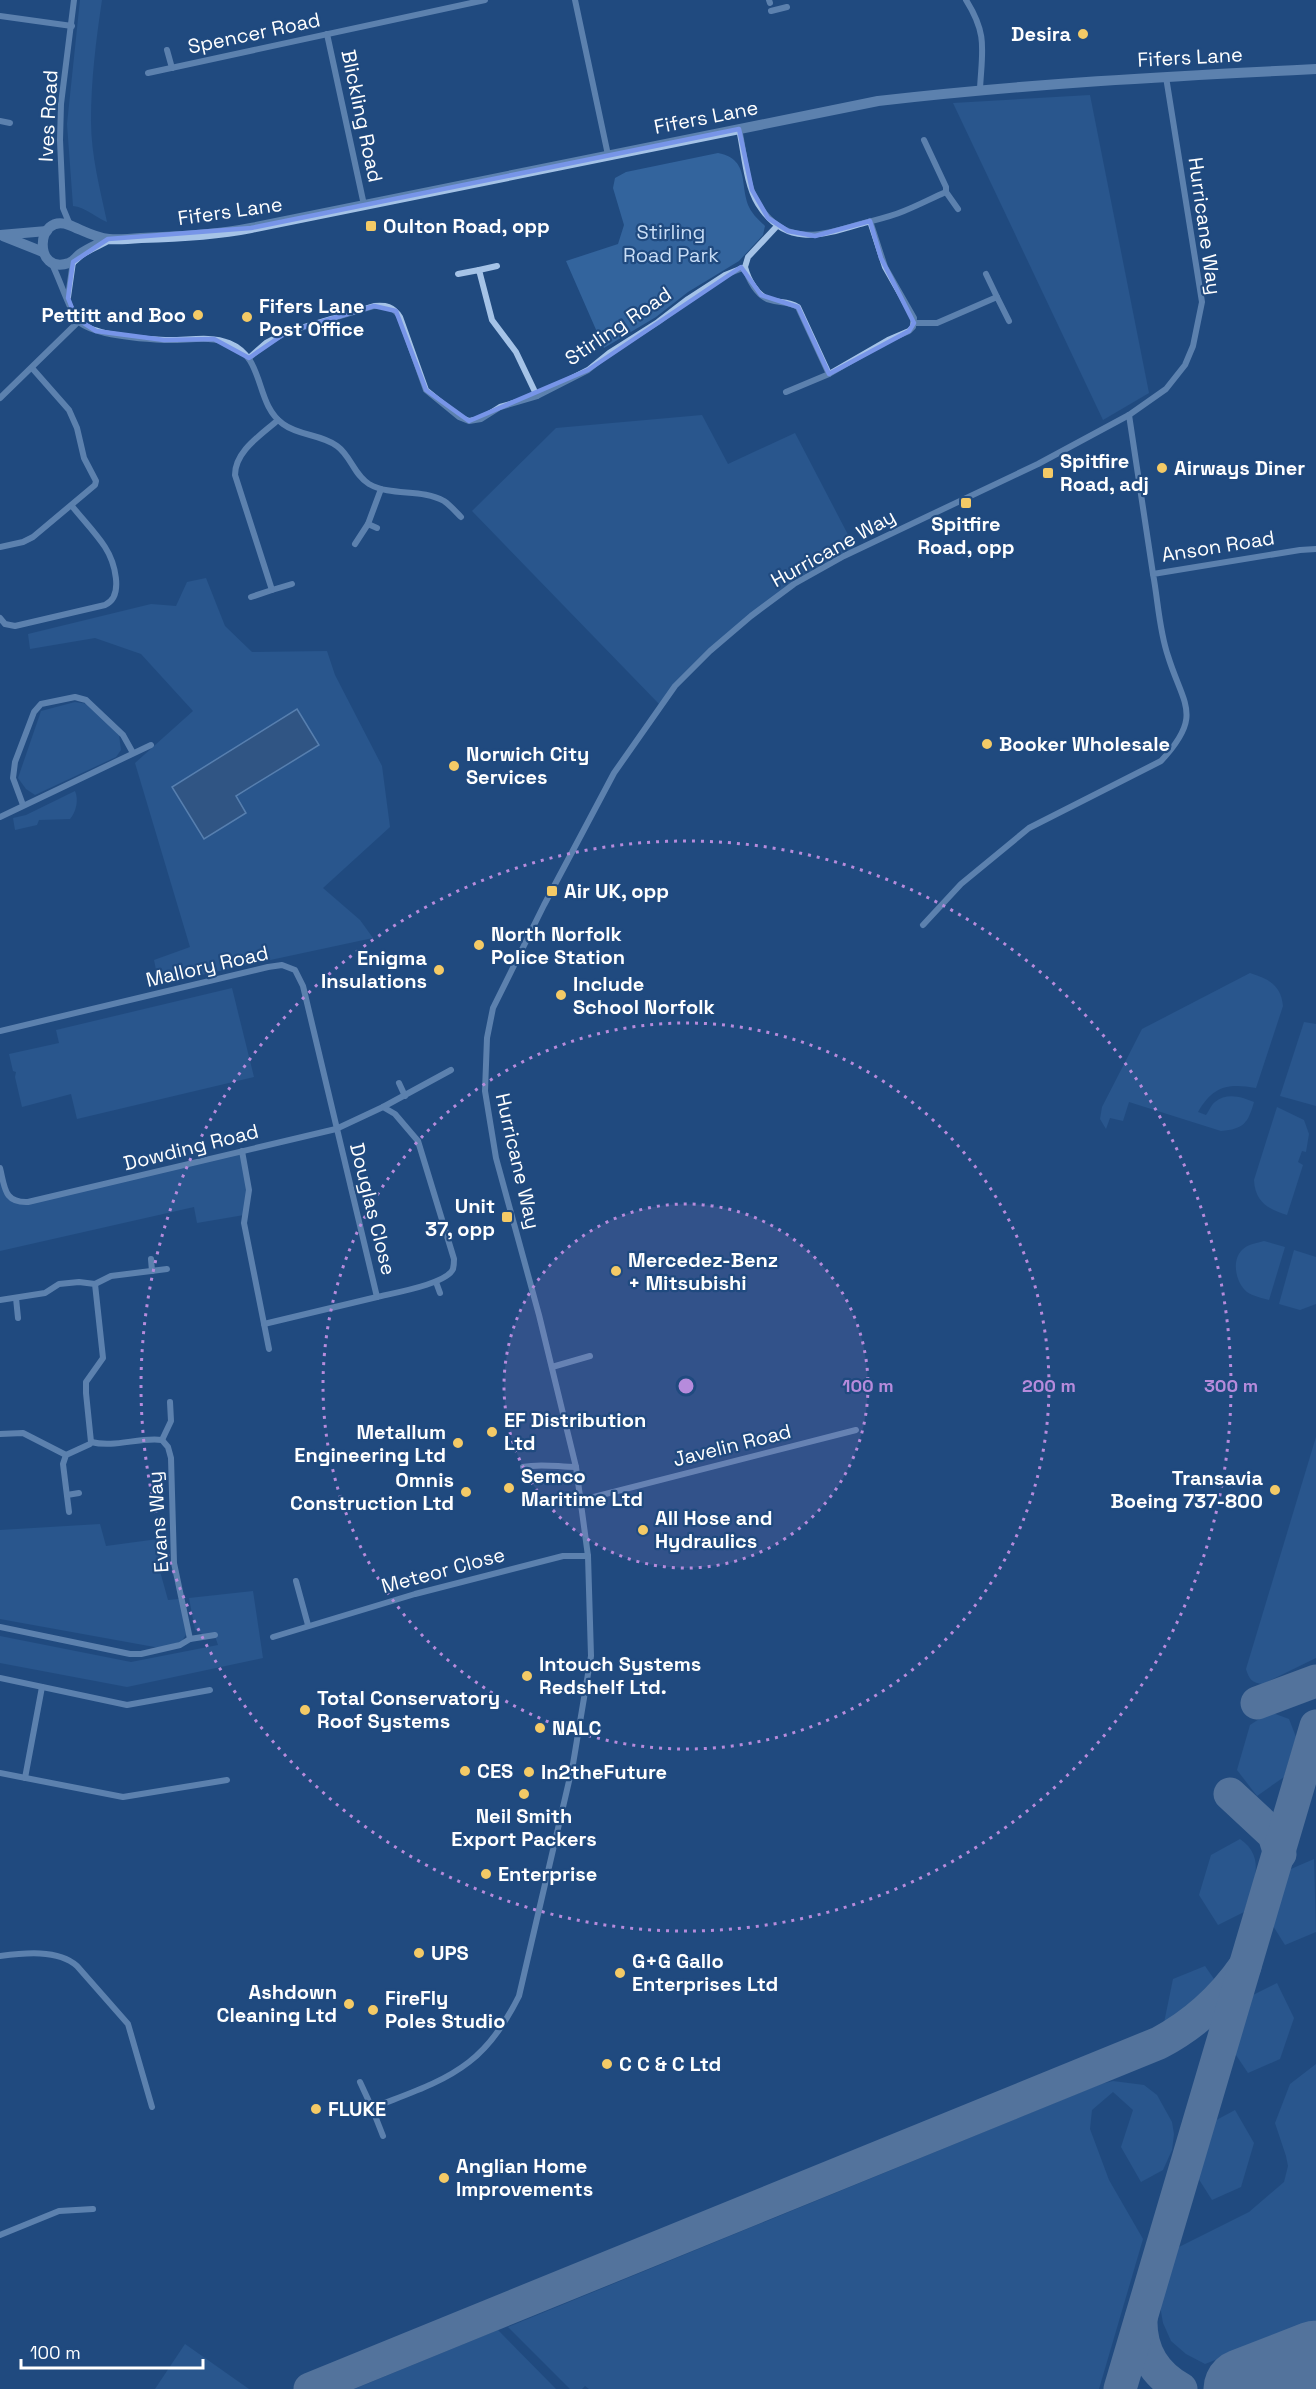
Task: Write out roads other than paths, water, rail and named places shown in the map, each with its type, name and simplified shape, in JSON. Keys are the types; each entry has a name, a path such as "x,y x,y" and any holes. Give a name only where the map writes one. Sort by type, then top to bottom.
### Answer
{"street":[{"name":"Ives Road","path":"72,227 63,208 60,122 74,0"},
{"name":"Spencer Road","path":"148,73 484,0"},
{"path":"575,0 608,155"},
{"path":"966,0 982,33 980,89"},
{"path":"771,11 787,8"},
{"path":"0,16 72,26"},
{"name":"Blickling Road","path":"327,34 364,206"},
{"name":"Spencer Road","path":"167,50 172,68"},
{"name":"Fifers Lane","path":"1,236 72,227 108,239 215,234 364,206 878,101 980,89 1166,76 1316,69"},
{"name":"Hurricane Way","path":"372,2108 442,2078 469,2062 509,2015 519,1996 573,1764 591,1656 588,1556 576,1467 552,1367 496,1158 485,1091 487,1038 493,1008 543,905 614,773 675,686 710,651 794,584 856,550 1038,464 1129,415 1166,389 1185,365 1193,346 1202,302 1166,76"},
{"path":"0,121 10,123"},
{"path":"739,129 757,203 777,226 804,236 815,236 903,212 946,192"},
{"path":"924,140 946,192 958,209"},
{"name":"Ives Road","path":"51,228 63,208"},
{"path":"786,392 829,374 888,340 909,331 914,323 914,318 881,258 870,221"},
{"path":"777,226 748,257 745,267 747,275 761,295 770,300 789,302 798,307 829,374"},
{"path":"68,298 82,241 72,227"},
{"path":"43,252 43,237 51,228"},
{"name":"Fifers Lane","path":"1,236 43,252 51,261"},
{"name":"Fifers Lane","path":"76,258 108,239"},
{"path":"51,261 62,264 76,258"},
{"path":"51,261 79,321 96,330 134,337 164,340 214,339 229,343 249,358 256,369 272,412 278,420 292,430 325,439 338,447 357,473 368,483 381,489 429,495 446,502 461,517"},
{"path":"458,274 497,266"},
{"name":"Stirling Road","path":"249,358 266,343 287,332 374,306 387,305 400,317 426,390 459,417 469,421 481,419 500,407 537,396 588,370 609,352 658,322 688,299 725,275 745,267"},
{"path":"479,270 492,320 516,352 537,396"},
{"path":"986,274 1009,321"},
{"path":"914,323 937,323 997,297"},
{"path":"0,398 79,321"},
{"path":"0,547 23,542 33,537 94,487 96,481 84,458 77,428 69,410 32,368"},
{"path":"1129,415 1153,574"},
{"path":"272,590 235,475 235,466 239,456 278,420"},
{"path":"355,544 368,524 381,489"},
{"path":"0,618 5,624 15,626 105,605 114,599 117,589 111,559 105,547 72,506"},
{"path":"368,524 377,528"},
{"name":"Anson Road","path":"923,925 961,884 1029,828 1161,761 1181,735 1187,708 1167,655 1153,574 1316,549"},
{"path":"251,597 292,584"},
{"path":"23,806 12,778 15,762 34,712 40,704 75,697 86,700 123,735 133,753"},
{"path":"0,817 151,745"},
{"name":"Mallory Road","path":"0,1031 282,965 292,968 299,975 303,986 336,1129"},
{"name":"Dowding Road","path":"0,1168 10,1199 19,1203 28,1202 336,1129 405,1096 451,1070"},
{"path":"399,1083 405,1096"},
{"path":"383,1107 394,1114 418,1141 454,1259 453,1268 448,1275 436,1281 440,1293"},
{"name":"Douglas Close","path":"336,1129 377,1297"},
{"path":"242,1151 249,1190 244,1223 269,1349"},
{"path":"151,1259 152,1271"},
{"path":"0,1300 45,1293 59,1284 80,1282 95,1284 111,1276 167,1269"},
{"name":"Douglas Close","path":"264,1324 436,1281"},
{"path":"91,1442 86,1382 100,1365 103,1352 95,1284"},
{"path":"16,1298 18,1318"},
{"path":"552,1367 590,1356"},
{"path":"69,1512 63,1464 66,1455 91,1442 102,1444 162,1440 171,1421 170,1402"},
{"name":"Javelin Road","path":"582,1500 856,1430"},
{"path":"0,1434 23,1433 66,1455"},
{"name":"Evans Way","path":"162,1440 168,1447 171,1458 174,1563 190,1639"},
{"path":"523,1467 540,1464 576,1467"},
{"path":"67,1495 80,1493"},
{"name":"Meteor Close","path":"273,1636 415,1594 563,1556 588,1556"},
{"path":"296,1581 308,1624"},
{"path":"0,1627 130,1654 141,1654 180,1645 190,1639 215,1635"},
{"path":"0,1678 127,1705 210,1690"},
{"path":"25,1778 42,1687"},
{"path":"0,1773 123,1797 227,1779"},
{"path":"0,1956 26,1952 69,1959 77,1966 128,2024 152,2107"},
{"path":"360,2082 383,2136"},
{"path":"0,2235 59,2211 93,2209"}],"place":[{"name":"Desira","path":"1083,34"},
{"name":"Oulton Road, opp","path":"371,226"},
{"name":"Pettitt and Boo","path":"198,315"},
{"name":"Fifers Lane Post Office","path":"247,317"},
{"name":"Airways Diner","path":"1162,468"},
{"name":"Spitfire Road, adj","path":"1048,473"},
{"name":"Spitfire Road, opp","path":"966,503"},
{"name":"Booker Wholesale","path":"987,744"},
{"name":"Norwich City Services","path":"454,766"},
{"name":"Air UK, opp","path":"552,891"},
{"name":"North Norfolk Police Station","path":"479,945"},
{"name":"Enigma Insulations","path":"439,970"},
{"name":"Include School Norfolk","path":"561,995"},
{"name":"Unit 37, opp","path":"507,1217"},
{"name":"Mercedez-Benz + Mitsubishi","path":"616,1271"},
{"name":"EF Distribution Ltd","path":"492,1432"},
{"name":"Metallum Engineering Ltd","path":"458,1443"},
{"name":"Semco Maritime Ltd","path":"509,1488"},
{"name":"Transavia Boeing 737-800","path":"1275,1490"},
{"name":"Omnis Construction Ltd","path":"466,1492"},
{"name":"All Hose and Hydraulics","path":"643,1530"},
{"name":"Intouch Systems Redshelf Ltd.","path":"527,1676"},
{"name":"Total Conservatory Roof Systems","path":"305,1710"},
{"name":"NALC","path":"540,1728"},
{"name":"CES","path":"465,1771"},
{"name":"In2theFuture","path":"529,1772"},
{"name":"Neil Smith Export Packers","path":"524,1794"},
{"name":"Enterprise","path":"486,1874"},
{"name":"UPS","path":"419,1953"},
{"name":"G+G Gallo Enterprises Ltd","path":"620,1973"},
{"name":"Ashdown Cleaning Ltd","path":"349,2004"},
{"name":"FireFly Poles Studio","path":"373,2010"},
{"name":"C C & C Ltd","path":"607,2064"},
{"name":"FLUKE","path":"316,2109"},
{"name":"Anglian Home Improvements","path":"444,2178"}],"park label":[{"name":"Stirling Road Park","path":"671,244"}]}
